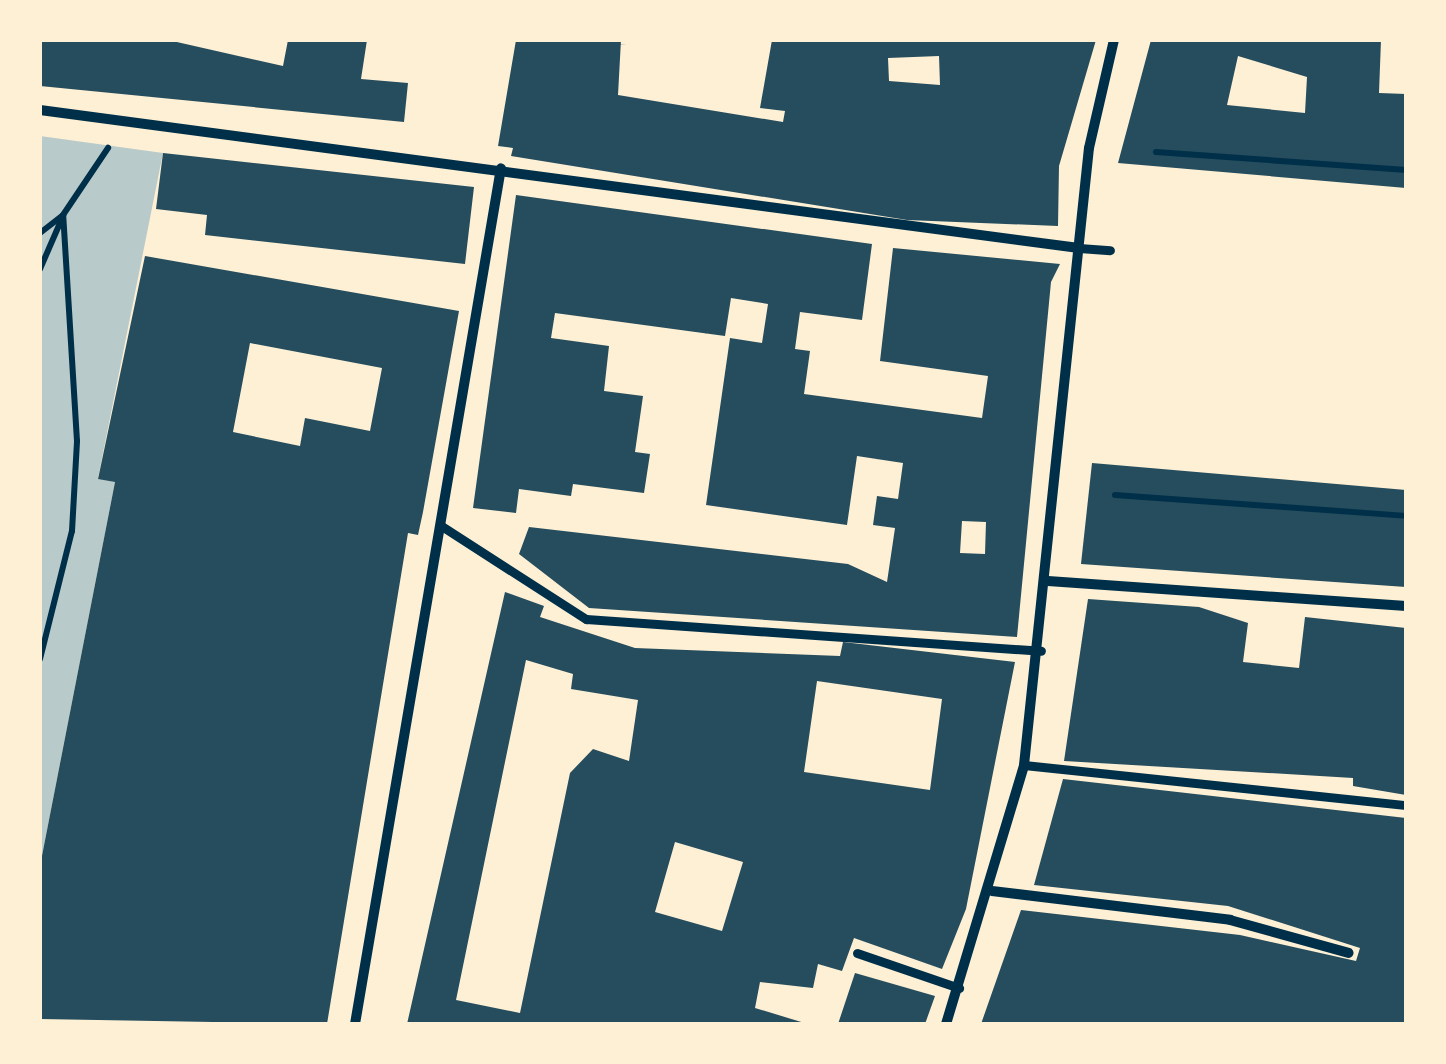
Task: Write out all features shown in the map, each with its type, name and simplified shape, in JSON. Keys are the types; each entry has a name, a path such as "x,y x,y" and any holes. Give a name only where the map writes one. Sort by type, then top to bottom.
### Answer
{"street":[{"path":"946,1024 992,891 1024,766 1041,651 1093,116 1114,40"},
{"path":"40,110 1110,250"},
{"path":"355,1024 500,168"},
{"path":"440,525 586,619 1041,651"},
{"path":"1048,581 1406,606"},
{"path":"1024,766 1406,806"},
{"path":"992,891 1230,920 1348,952"},
{"path":"856,953 959,988"}],"path":[{"path":"40,269 63,215 126,121"},
{"path":"1156,152 1406,170"},
{"path":"40,234 63,215"},
{"path":"40,659 72,531 77,441 63,215"},
{"path":"1115,495 1406,516"}],"shaded area":[{"path":"40,136 163,153 98,478 115,482 40,866"}],"building":[{"path":"40,40 168,40 283,66 288,40 367,40 361,79 408,83 404,122 40,86"},
{"path":"516,40 621,40 618,95 783,122 785,111 760,108 772,40 1096,40 1059,166 1058,226 907,220 511,156 513,148 498,146","holes":["939,56 940,85 889,81 888,58"]},
{"path":"1151,40 1381,40 1379,93 1406,94 1406,188 1118,163","holes":["1238,56 1307,77 1305,113 1227,105"]},
{"path":"163,153 474,187 465,264 205,235 207,215 156,209"},
{"path":"516,195 872,244 862,320 800,312 795,349 810,351 804,394 982,418 988,376 880,361 893,248 1060,264 1051,282 1017,637 589,608 519,554 529,527 848,564 887,582 895,528 873,525 877,496 898,499 903,463 857,456 847,525 706,505 730,338 762,343 768,304 731,298 725,336 555,313 551,338 609,346 604,391 643,396 635,452 650,454 644,493 573,484 571,496 519,489 516,513 473,508","holes":["962,521 986,522 985,554 960,553"]},
{"path":"145,256 459,311 418,535 408,533 327,1024 40,1019 40,866 115,482 98,479","holes":["250,343 382,368 370,431 305,418 300,446 233,432"]},
{"path":"1092,463 1406,490 1406,587 1081,564"},
{"path":"505,592 544,606 540,617 635,648 840,656 843,642 1015,662 966,909 942,969 854,938 842,971 818,964 813,988 760,982 755,1008 808,1024 407,1024","holes":["526,660 573,674 571,689 638,700 629,761 593,749 570,773 520,1013 456,1000","817,681 942,699 930,790 804,772","675,842 743,862 722,931 655,912"]},
{"path":"1088,599 1199,607 1248,623 1243,662 1299,668 1305,617 1406,628 1406,795 1353,786 1353,778 1064,761"},
{"path":"1063,779 1406,818 1406,1024 981,1024 1021,910 1240,935 1356,961 1360,948 1228,906 1034,885"},
{"path":"855,973 935,996 925,1024 838,1024"}]}
